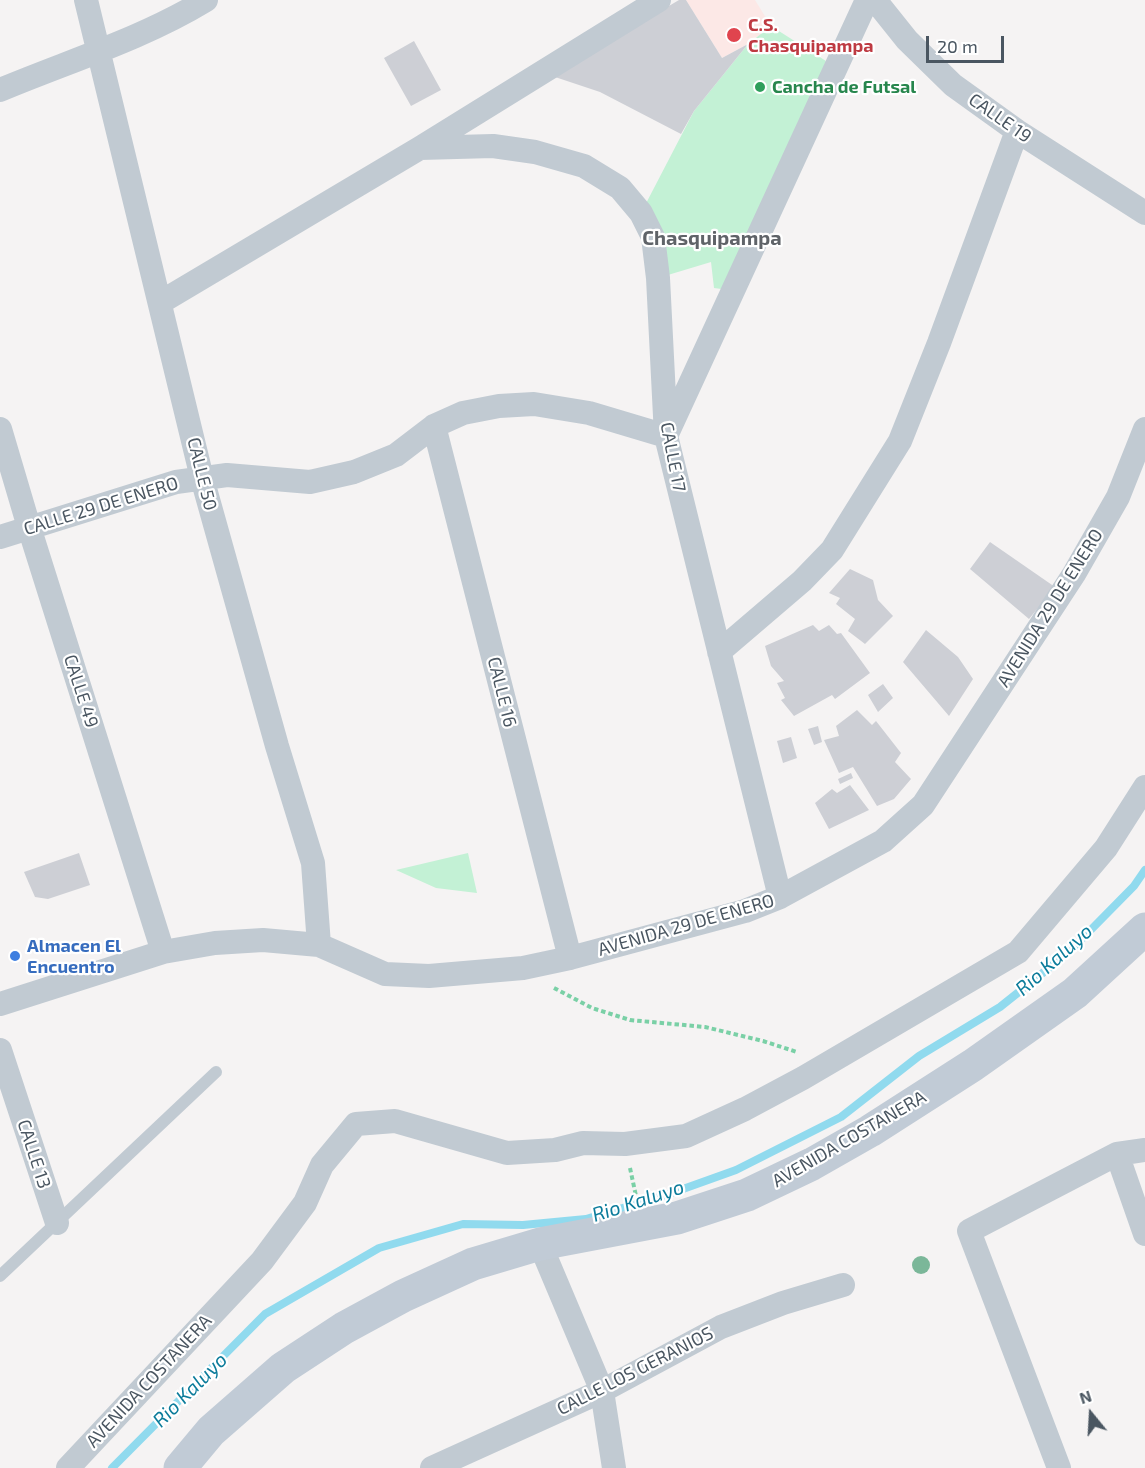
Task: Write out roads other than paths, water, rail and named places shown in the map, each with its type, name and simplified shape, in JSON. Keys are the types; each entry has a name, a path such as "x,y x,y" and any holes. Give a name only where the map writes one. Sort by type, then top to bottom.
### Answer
{"main road":[{"name":"AVENIDA COSTANERA","path":"180,1468 211,1431 283,1368 344,1328 403,1296 473,1264 540,1244 677,1218 747,1195 812,1164 870,1131 973,1065 1075,993 1145,929"}],"street":[{"name":"CALLE 50","path":"86,0 202,478 277,746 313,863 319,945"},
{"path":"0,90 98,50 125,42 206,0"},
{"path":"161,302 420,148 659,0"},
{"path":"666,436 867,0"},
{"name":"CALLE 19","path":"875,0 907,40 953,85 1017,131 1145,213"},
{"path":"719,652 802,581 832,550 900,441 939,343 1017,131"},
{"name":"CALLE 17","path":"420,148 493,146 535,152 584,166 620,188 641,213 653,237 658,278 666,436 780,897"},
{"name":"CALLE 29 DE ENERO","path":"0,537 176,482 227,475 310,482 354,472 396,455 434,426 463,413 499,405 534,404 589,413 666,436"},
{"name":"CALLE 16","path":"434,426 570,958"},
{"name":"CALLE 49","path":"0,429 164,952"},
{"name":"AVENIDA 29 DE ENERO","path":"0,1004 164,952 215,943 263,940 319,945 385,974 429,976 524,968 570,958 745,910 780,897 883,842 923,805 1079,564 1118,497 1145,429"},
{"name":"AVENIDA COSTANERA","path":"68,1468 262,1261 305,1203 322,1165 356,1124 395,1121 507,1153 555,1150 583,1143 625,1144 686,1136 745,1109 829,1063 1018,952 1106,848 1145,787"},
{"name":"CALLE 13","path":"0,1050 57,1223"},
{"path":"1059,1468 969,1231 1117,1154 1145,1150"},
{"path":"1117,1154 1145,1234"},
{"path":"540,1244 602,1391 614,1468"},
{"name":"CALLE LOS GERANIOS","path":"432,1468 602,1391 721,1327 783,1303 843,1285"}],"lane":[{"path":"0,1276 216,1072"}],"waterway":[{"name":"Rio Kaluyo","path":"112,1468 265,1314 379,1248 463,1224 523,1225 586,1219 669,1194 736,1170 841,1117 919,1056 1000,1007 1069,952 1134,886 1145,870"}],"place":[{"name":"C.S. Chasquipampa","path":"734,35"},
{"name":"Cancha de Futsal","path":"760,87"},
{"name":"Almacen El Encuentro","path":"15,956"}],"district":[{"name":"Chasquipampa","path":"712,238"}]}
